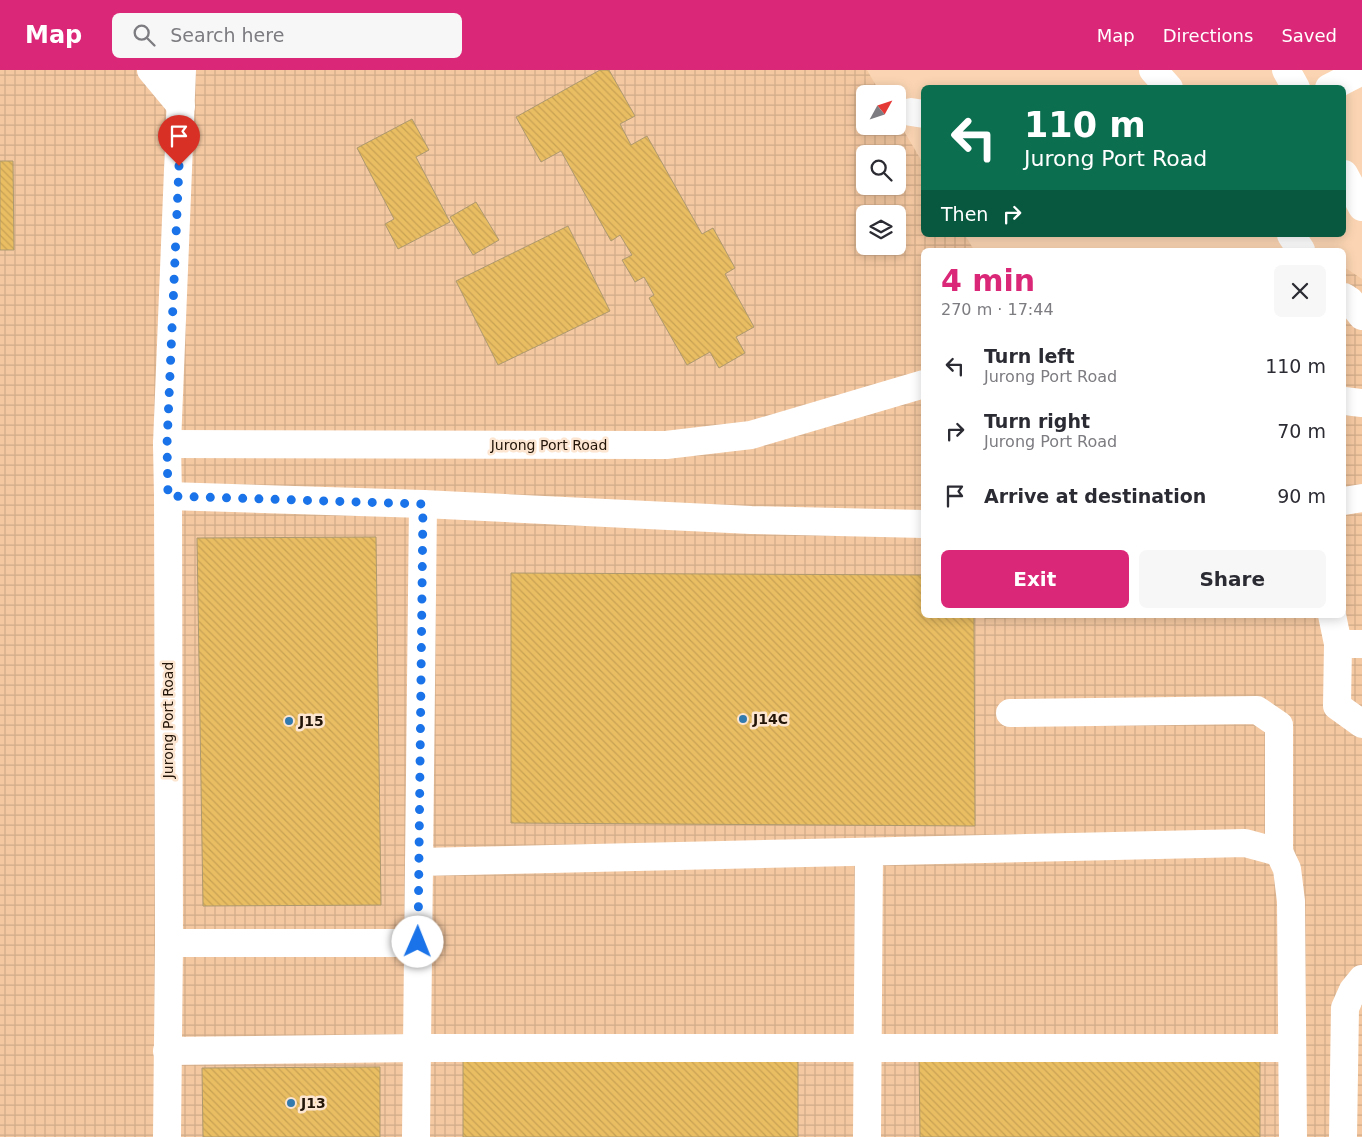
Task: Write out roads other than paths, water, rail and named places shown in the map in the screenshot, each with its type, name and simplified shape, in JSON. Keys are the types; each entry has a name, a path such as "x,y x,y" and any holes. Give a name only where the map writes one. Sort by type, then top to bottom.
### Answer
{"street":[{"path":"151,70 181,106"},
{"name":"Jurong Port Road","path":"167,1137 167,444 182,70"},
{"path":"1154,70 1166,85"},
{"path":"1286,70 1294,85"},
{"path":"1335,85 1362,71"},
{"path":"1346,178 1362,207"},
{"path":"1292,237 1300,248"},
{"path":"1346,298 1362,316"},
{"name":"Jurong Port Road","path":"167,444 666,445 751,435 921,385"},
{"path":"1346,401 1362,403"},
{"path":"168,496 423,504 751,520 921,524"},
{"path":"1346,501 1362,498"},
{"path":"416,1137 423,504"},
{"path":"1334,618 1350,644 1337,706 1362,724"},
{"path":"1010,713 1257,710 1279,725 1279,852 1287,869 1291,901 1293,1137"},
{"path":"419,862 1245,843 1279,852"},
{"path":"868,1137 869,852"},
{"path":"168,943 418,942"},
{"path":"1343,1137 1345,1008 1352,990 1362,979"},
{"path":"167,1051 417,1048 1292,1048"}],"place":[{"name":"J14C","path":"743,719"},
{"name":"J15","path":"289,721"},
{"name":"J13","path":"291,1103"}]}
